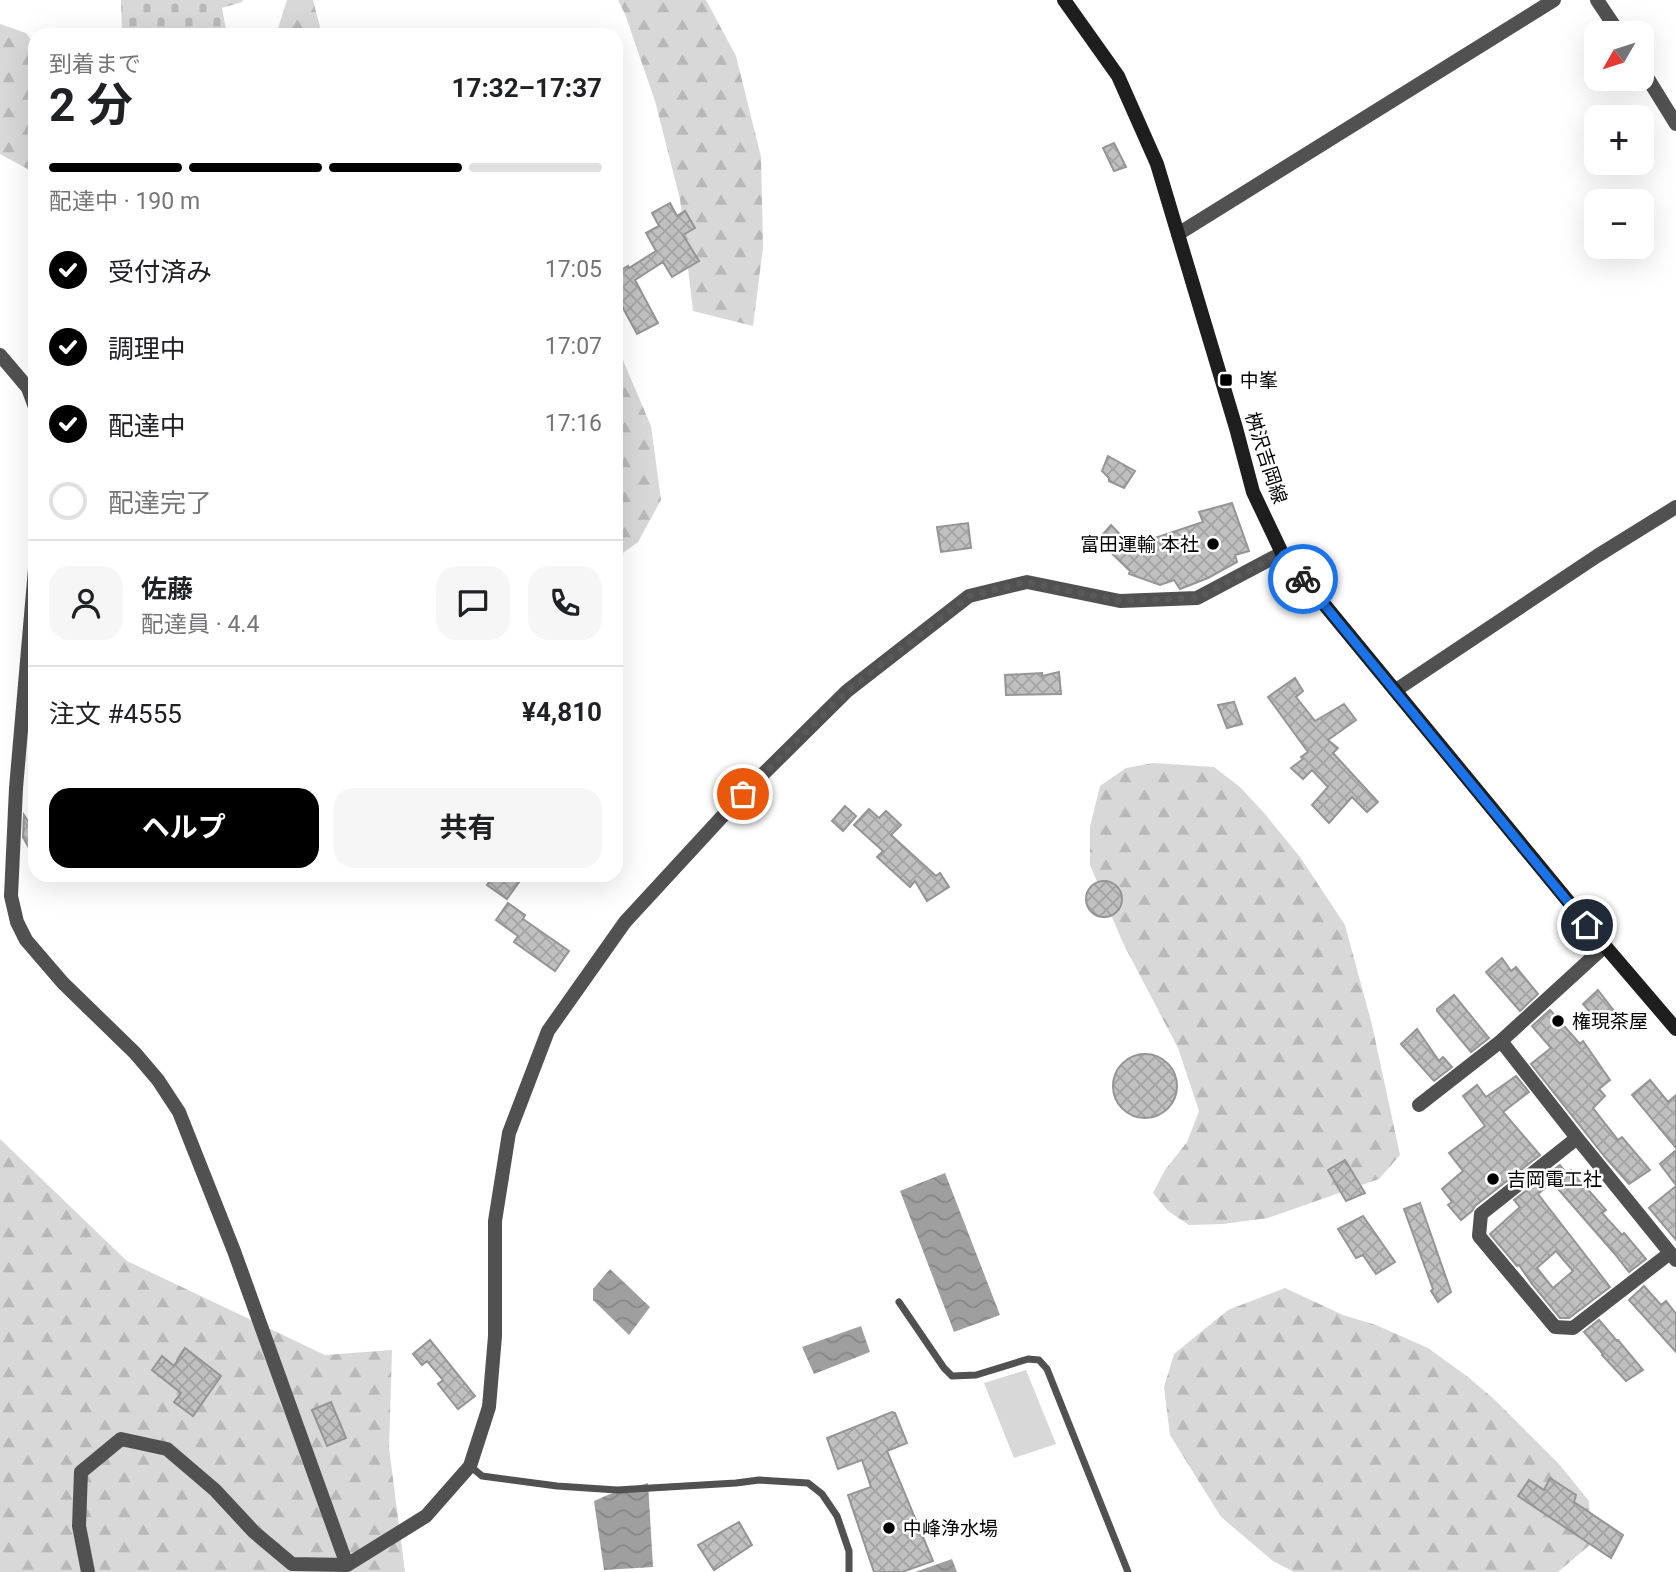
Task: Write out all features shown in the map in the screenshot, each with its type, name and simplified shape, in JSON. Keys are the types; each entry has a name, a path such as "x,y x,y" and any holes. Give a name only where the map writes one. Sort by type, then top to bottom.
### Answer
{"main road":[{"name":"桝沢吉岡線","path":"1064,0 1118,76 1157,164 1253,492 1282,553 1676,1029"}],"street":[{"path":"1178,234 1554,0"},
{"path":"1597,0 1611,21"},
{"path":"1654,88 1676,124"},
{"path":"0,355 28,388"},
{"path":"1396,690 1597,556 1676,507"},
{"path":"88,1572 79,1527 81,1472 121,1439 167,1449 215,1490 254,1531 292,1564 347,1565 426,1516 470,1466 489,1407 495,1336 495,1221 509,1133 548,1031 625,922 743,794 847,691 969,596 1027,582 1120,601 1197,598 1282,553"},
{"path":"28,650 15,801 11,895 17,922 26,940 63,983 135,1053 158,1080 179,1112 234,1251 347,1565"},
{"path":"1419,1105 1501,1041 1605,946"},
{"path":"1501,1041 1673,1256 1573,1328 1555,1327 1479,1236 1481,1214 1577,1139"}],"lane":[{"path":"898,1302 944,1368 953,1376 976,1375 1028,1359 1042,1362 1069,1420 1128,1572"},
{"path":"470,1466 482,1476 557,1486 617,1490 759,1480 808,1483 822,1494 837,1516 849,1550 849,1572"}],"green space":[{"path":"121,0 243,0 222,8 226,28 122,28"},
{"path":"287,0 313,0 320,28 278,28"},
{"path":"618,0 706,0 736,56 761,157 763,247 753,326 693,311 680,199 655,101"},
{"path":"0,24 28,36 28,169 0,154"},
{"path":"623,360 651,426 661,500 638,542 623,553"},
{"path":"1153,763 1214,767 1240,787 1300,857 1345,925 1372,1025 1400,1155 1379,1179 1268,1218 1223,1224 1189,1225 1168,1211 1153,1193 1165,1170 1187,1142 1199,1111 1178,1048 1123,943 1090,865 1090,827 1100,786 1126,768"},
{"path":"0,1139 127,1261 325,1355 392,1350 389,1448 405,1572 0,1572"},
{"path":"1285,1288 1343,1315 1376,1325 1428,1348 1468,1377 1559,1464 1589,1501 1591,1544 1558,1572 1294,1572 1273,1561 1221,1517 1170,1435 1164,1387 1174,1354 1228,1310"},
{"path":"1026,1370 1056,1444 1014,1458 984,1383"}],"water":[{"path":"945,1173 1000,1315 954,1332 900,1191"},
{"path":"610,1269 650,1307 629,1335 593,1300 593,1289"},
{"path":"861,1326 870,1352 814,1374 802,1347"},
{"path":"648,1483 653,1567 604,1570 594,1501"},
{"path":"952,1559 957,1572 915,1572"}],"building":[{"path":"1114,143 1126,167 1114,171 1103,148"},
{"path":"670,203 677,216 685,211 695,228 683,235 699,261 672,277 663,262 635,280 658,323 637,334 623,308 623,269 656,251 646,233 659,226 652,213"},
{"path":"1108,456 1135,471 1124,488 1109,481 1102,471"},
{"path":"1232,503 1249,551 1235,555 1237,562 1208,578 1180,589 1174,580 1160,585 1129,574 1130,571 1098,540 1111,525 1131,546 1203,522 1199,512"},
{"path":"968,523 971,548 941,552 937,527"},
{"path":"1059,672 1061,694 1006,695 1005,675 1042,673 1042,676"},
{"path":"1295,678 1303,691 1296,697 1315,721 1344,704 1356,720 1328,740 1338,748 1333,753 1378,802 1367,812 1352,797 1329,823 1312,805 1328,787 1312,770 1303,779 1291,768 1308,752 1268,697"},
{"path":"1234,702 1242,724 1227,728 1218,705"},
{"path":"845,806 856,816 843,831 832,821"},
{"path":"869,809 879,818 886,811 901,825 891,835 936,876 940,873 949,887 927,901 915,881 910,887 877,857 883,851 854,825"},
{"path":"24,815 28,821 28,846 23,837"},
{"path":"1104,881 1117,886 1122,899 1117,912 1104,917 1091,912 1086,899 1091,886"},
{"path":"489,882 519,882 507,899 487,885"},
{"path":"508,903 525,915 523,919 569,951 555,971 514,942 518,936 496,920"},
{"path":"1502,958 1511,971 1516,967 1538,994 1520,1011 1486,972"},
{"path":"1598,990 1618,1016 1604,1028 1583,1004"},
{"path":"1454,995 1489,1038 1471,1052 1437,1011"},
{"path":"1550,1010 1580,1044 1583,1041 1610,1080 1599,1089 1605,1096 1593,1108 1618,1140 1622,1137 1650,1170 1629,1184 1531,1064 1551,1048 1532,1026"},
{"path":"1417,1029 1439,1061 1443,1057 1452,1067 1434,1081 1401,1044"},
{"path":"1139,1054 1151,1054 1168,1063 1175,1074 1175,1098 1168,1109 1151,1118 1139,1118 1127,1113 1118,1104 1113,1092 1113,1080 1118,1068 1127,1059"},
{"path":"1516,1076 1529,1092 1503,1112 1540,1155 1461,1220 1448,1205 1452,1202 1442,1189 1463,1171 1449,1153 1485,1126 1463,1096 1477,1085 1486,1097"},
{"path":"1650,1080 1668,1102 1676,1095 1676,1148 1632,1095"},
{"path":"1676,1150 1676,1185 1660,1164"},
{"path":"1345,1160 1365,1193 1346,1201 1328,1170"},
{"path":"1560,1165 1567,1174 1571,1170 1606,1210 1602,1213 1646,1259 1629,1272 1552,1182 1538,1194 1610,1287 1569,1318 1560,1318 1519,1265 1517,1266 1490,1234 1520,1207 1514,1200","holes":["1556,1251 1573,1271 1553,1288 1537,1268"]},
{"path":"1676,1186 1676,1240 1649,1208"},
{"path":"1420,1203 1451,1292 1438,1302 1431,1291 1433,1289 1404,1209"},
{"path":"1363,1216 1395,1262 1376,1274 1363,1255 1356,1258 1338,1229"},
{"path":"1644,1286 1661,1305 1666,1301 1676,1314 1676,1352 1629,1300"},
{"path":"1599,1320 1643,1370 1626,1381 1584,1332"},
{"path":"430,1340 475,1396 458,1409 438,1384 443,1380 427,1361 422,1365 413,1354"},
{"path":"185,1348 221,1376 193,1416 174,1402 181,1393 152,1370 162,1356 174,1366"},
{"path":"331,1402 346,1438 327,1446 312,1410"},
{"name":"中峰浄水場","path":"895,1413 907,1443 887,1451 933,1561 902,1572 874,1572 848,1495 871,1487 862,1460 838,1469 827,1438"},
{"path":"1550,1478 1576,1495 1574,1502 1623,1535 1611,1558 1518,1496 1529,1480 1544,1490"},
{"path":"739,1522 752,1545 714,1570 698,1545"}],"way so far":[{"path":"743,794 847,691 969,596 1027,582 1120,601 1197,598 1282,553 1303,579"}],"place":[{"name":"中峯","path":"1226,380"},
{"name":"富田運輸 本社","path":"1213,544"},
{"name":"権現茶屋","path":"1558,1021"},
{"name":"吉岡電工社","path":"1493,1179"},
{"name":"中峰浄水場","path":"889,1528"}],"route":[{"path":"1303,579 1587,925"}]}
